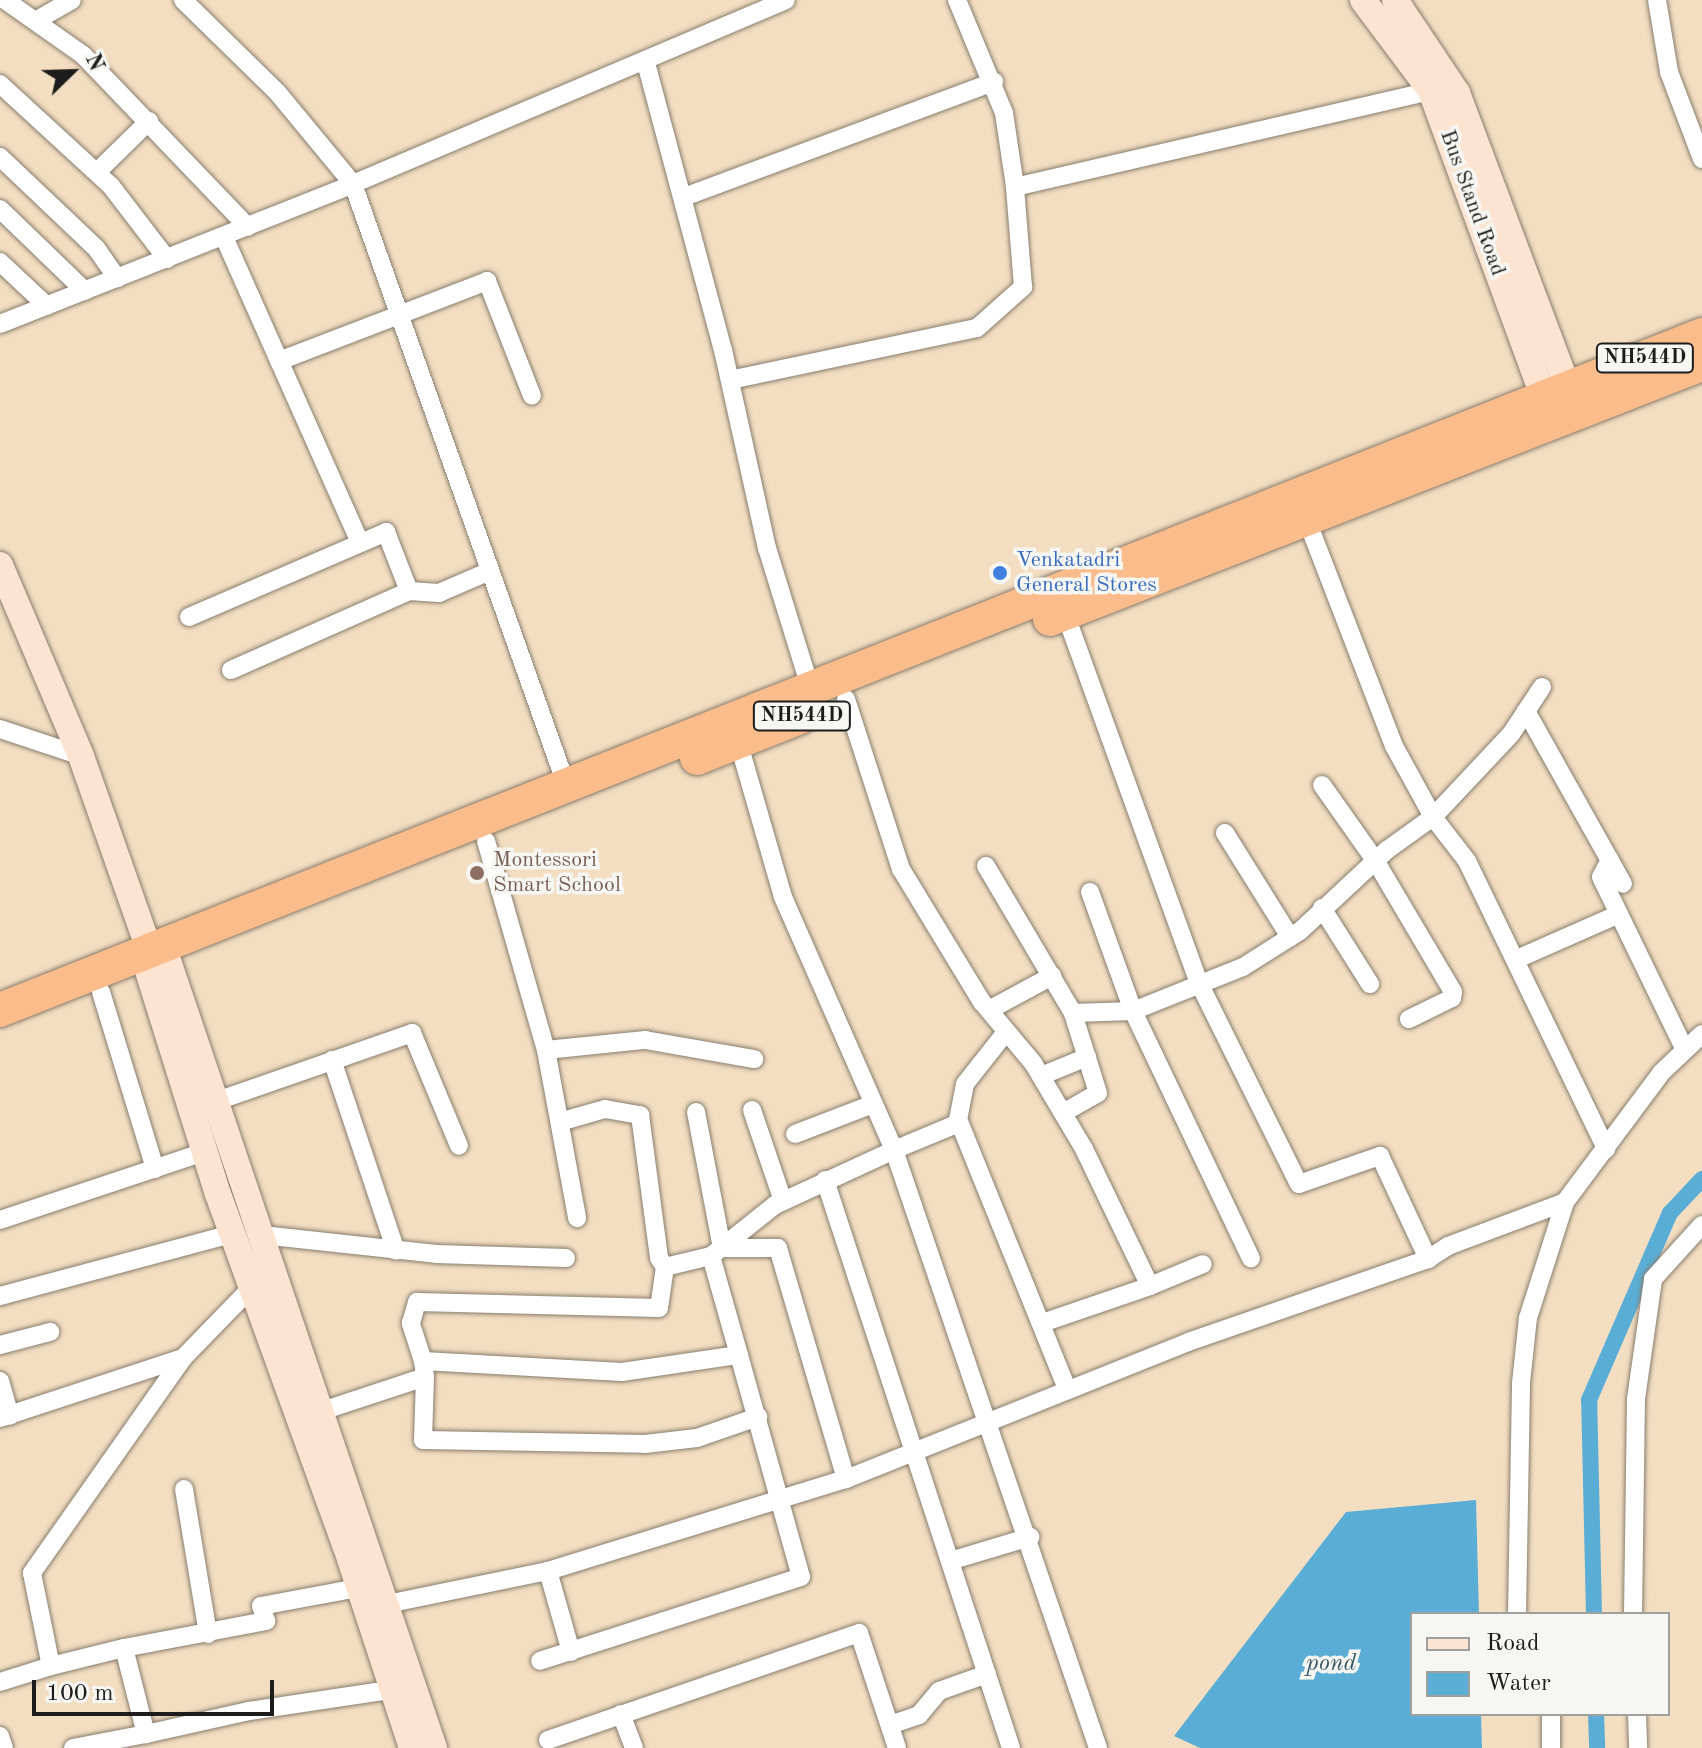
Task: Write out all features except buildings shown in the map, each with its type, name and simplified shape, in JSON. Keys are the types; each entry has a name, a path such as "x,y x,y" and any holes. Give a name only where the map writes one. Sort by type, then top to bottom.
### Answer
{"highway":[{"name":"NH544D","path":"0,1010 486,841 1306,518 1560,405 1702,335"},
{"name":"NH544D","path":"0,1032 101,992 155,958 567,787 811,690 1560,405 1702,364"}],"street":[{"path":"5,0 83,55 248,227"},
{"path":"37,20 72,0"},
{"path":"183,0 277,92 353,184 402,313 567,787"},
{"path":"0,305 7,322 224,237 646,63 786,0"},
{"path":"730,380 977,328 1023,287 1015,187 994,82 957,0"},
{"name":"Bus Stand Road","path":"1363,0 1442,88"},
{"name":"Bus Stand Road","path":"1395,0 1442,88 1560,405"},
{"path":"1657,0 1669,72 1702,159"},
{"path":"646,63 684,197 730,380 767,548 811,690"},
{"path":"684,197 994,82"},
{"path":"0,84 97,172 167,259"},
{"path":"1015,187 1442,88"},
{"path":"97,172 149,121"},
{"path":"0,157 96,248 117,278"},
{"path":"0,209 85,291"},
{"path":"224,237 360,542"},
{"path":"0,262 47,306"},
{"path":"279,361 490,282 532,396"},
{"path":"1306,518 1394,746 1433,817 1467,861 1517,959 1606,1149"},
{"path":"189,617 386,532 409,591"},
{"path":"0,565 81,756 155,958 214,1102 322,1411 434,1748"},
{"path":"231,670 409,591 439,593 490,571"},
{"path":"1065,613 1200,985 1299,1184 1380,1156 1428,1259"},
{"path":"1073,1013 1133,1011 1243,967 1290,937 1375,860 1433,817 1511,734 1542,687"},
{"path":"846,699 901,869 989,1010 1041,1076 1063,1113 1150,1286"},
{"path":"1526,711 1623,884"},
{"path":"0,729 81,756"},
{"path":"738,741 783,897 894,1150 1030,1537 1098,1748"},
{"path":"1322,785 1375,860 1453,992 1452,998 1409,1019"},
{"path":"1225,833 1290,937"},
{"path":"486,841 546,1050 563,1121 577,1218"},
{"path":"1610,860 1601,877 1685,1050"},
{"path":"986,866 1073,1013 1087,1057 1097,1098 1063,1113"},
{"path":"1090,892 1133,1011 1251,1258"},
{"path":"1322,908 1370,984"},
{"path":"1517,959 1619,914"},
{"path":"155,958 205,1152 358,1588 389,1690 412,1748"},
{"path":"989,1010 1052,976"},
{"path":"101,992 155,1169"},
{"path":"1006,1032 965,1084 959,1123 1067,1389"},
{"path":"214,1102 415,1034 459,1146"},
{"path":"1517,1612 1521,1383 1528,1318 1565,1202 1662,1072 1702,1034"},
{"path":"546,1050 645,1040 754,1059"},
{"path":"1041,1076 1087,1057"},
{"path":"332,1060 396,1251"},
{"path":"795,1134 873,1104"},
{"path":"563,1121 605,1109 642,1118 658,1247 665,1267 659,1308 417,1302 411,1323 424,1369 423,1440 645,1444 697,1438 758,1417"},
{"path":"752,1110 783,1201"},
{"path":"540,1661 798,1581 801,1571 739,1355 716,1252 696,1112"},
{"path":"716,1252 783,1201 959,1123"},
{"path":"0,1220 205,1152"},
{"path":"825,1180 1011,1748"},
{"path":"387,1604 548,1571 846,1479 1285,1304 1428,1259 1448,1246 1565,1202"},
{"path":"1633,1612 1636,1399 1653,1279 1702,1225"},
{"path":"0,1296 232,1234"},
{"path":"262,1235 396,1251 566,1258"},
{"path":"665,1267 716,1252 778,1248 846,1479"},
{"path":"1042,1323 1150,1286 1203,1264"},
{"path":"51,1666 32,1573 183,1358 252,1287"},
{"path":"0,1345 50,1332"},
{"path":"322,1411 424,1369 622,1372 739,1355"},
{"path":"0,1381 5,1417 183,1358"},
{"path":"184,1489 208,1634"},
{"path":"950,1561 1030,1537"},
{"path":"548,1571 571,1652"},
{"path":"0,1682 124,1648 266,1621 261,1606 358,1588"},
{"path":"548,1740 859,1633 897,1748"},
{"path":"124,1648 146,1734"},
{"path":"890,1725 919,1715 939,1691 987,1674"},
{"path":"73,1748 249,1711 389,1690"},
{"path":"621,1714 634,1748"},
{"path":"1551,1716 1551,1748"},
{"path":"1637,1716 1638,1748"},
{"path":"0,1736 4,1748"}],"water":[{"name":"pond","path":"1476,1500 1479,1612 1410,1612 1410,1716 1481,1716 1482,1748 1200,1748 1174,1736 1346,1512"}],"waterway":[{"path":"1594,1612 1589,1400 1670,1213 1702,1179"},
{"path":"1596,1716 1597,1748"}],"place":[{"name":"Venkatadri General Stores","path":"1000,573"},
{"name":"Montessori Smart School","path":"477,873"}]}
